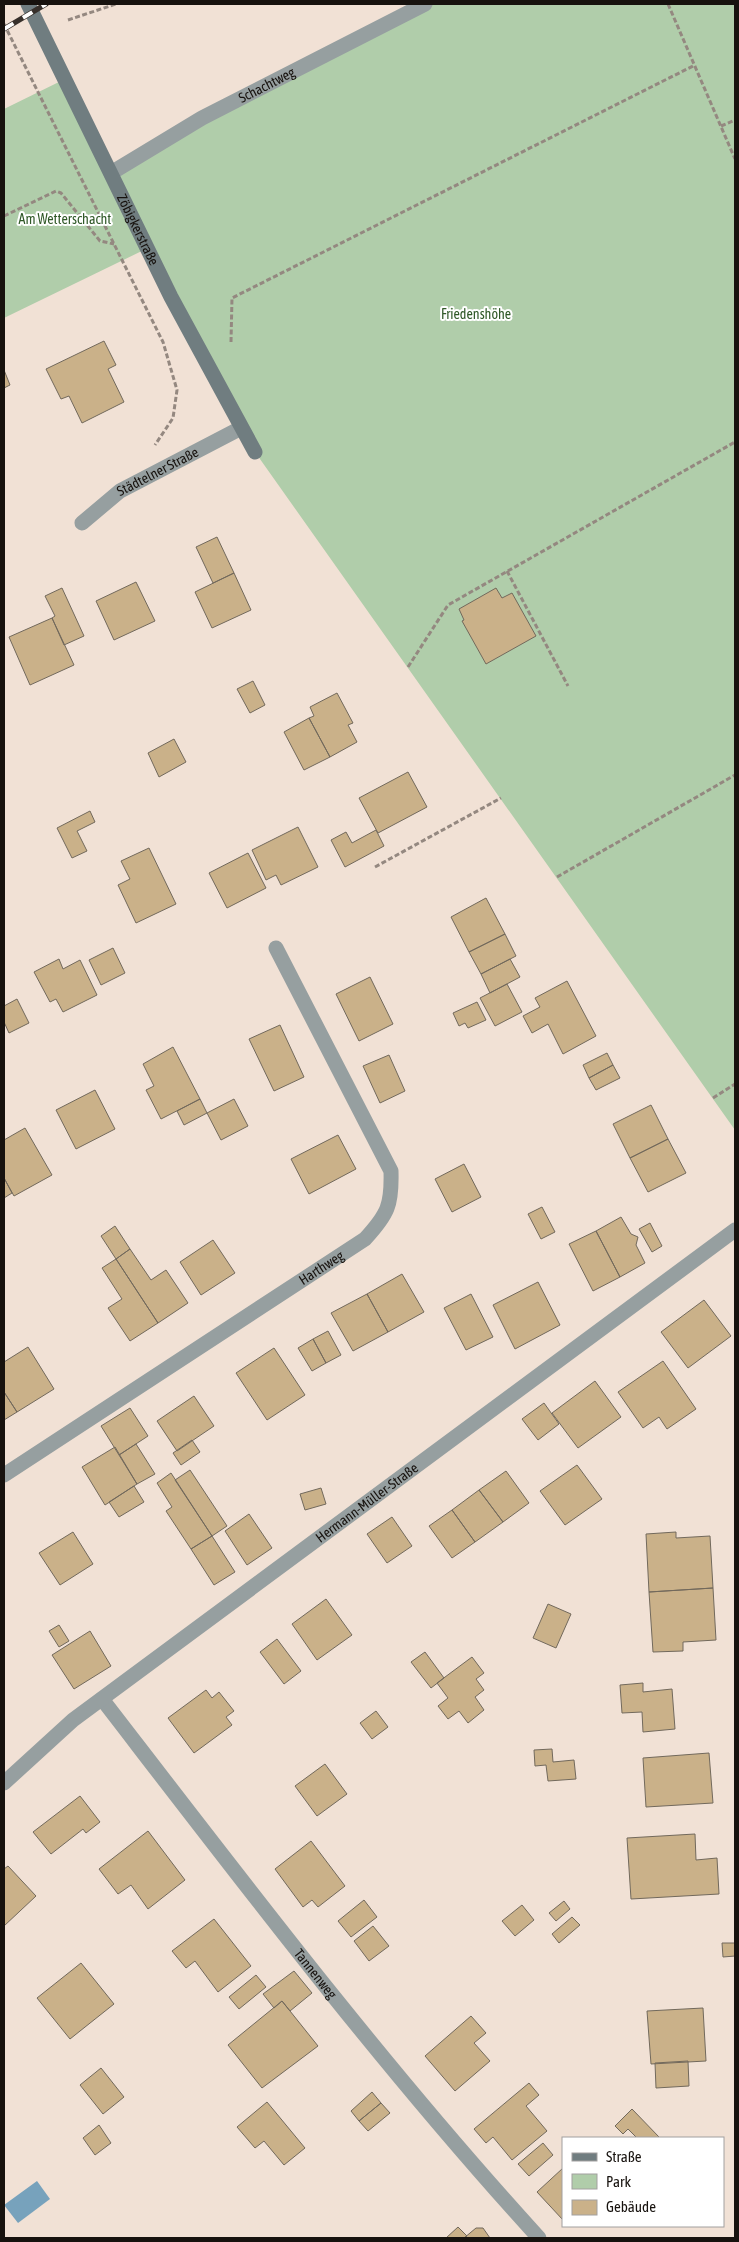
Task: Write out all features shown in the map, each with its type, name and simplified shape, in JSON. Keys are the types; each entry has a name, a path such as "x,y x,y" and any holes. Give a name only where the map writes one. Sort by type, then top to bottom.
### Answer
{"main road":[{"name":"Zöbigkerstraße","path":"28,4 171,297 255,452"}],"street":[{"name":"Schachtweg","path":"111,173 202,118 425,4"},
{"name":"Städtelner Straße","path":"82,524 120,492 241,428"},
{"name":"Harthweg","path":"4,1475 365,1239 382,1221 392,1197 391,1171 276,948"},
{"name":"Hermann-Müller-Straße","path":"4,1783 72,1720 735,1230"},
{"name":"Tannenweg","path":"102,1699 311,1970 539,2238"}],"path":[{"path":"68,20 116,4"},
{"path":"668,4 735,160"},
{"path":"4,24 87,186 163,342 177,390 173,418 149,451"},
{"path":"231,342 232,298 695,65"},
{"path":"721,126 735,120"},
{"path":"4,216 56,191 61,193 100,241 114,244"},
{"path":"408,667 448,605 735,442"},
{"path":"507,572 568,686"},
{"path":"556,877 735,775"},
{"path":"375,867 501,798"},
{"path":"713,1098 735,1084"}],"green space":[{"name":"Friedenshöhe","path":"425,4 735,4 735,1130 255,452 148,248 4,318 4,109 65,79 110,173"}],"water":[{"path":"37,2181 50,2199 18,2223 4,2205"}],"building":[{"path":"104,341 116,365 108,369 124,402 82,423 69,396 61,399 46,369"},
{"path":"4,370 10,385 4,388"},
{"path":"217,537 234,573 213,583 196,547"},
{"path":"234,573 251,610 212,628 195,592"},
{"path":"136,582 155,621 114,640 96,601"},
{"path":"62,588 84,636 64,645 52,618 55,616 45,596"},
{"path":"496,588 502,598 512,593 536,636 486,664 462,621 464,620 459,609"},
{"path":"52,618 74,665 30,685 9,637"},
{"path":"253,681 265,705 250,713 237,689"},
{"path":"337,693 353,723 348,725 357,742 330,757 309,718 314,716 310,707"},
{"path":"309,718 330,757 304,770 284,732"},
{"path":"174,739 186,762 159,777 148,753"},
{"path":"408,772 427,807 378,833 359,798"},
{"path":"90,811 95,822 77,831 87,851 72,858 57,828"},
{"path":"298,827 318,867 281,885 276,875 266,880 252,850"},
{"path":"376,830 384,846 345,867 331,840 346,832 352,843"},
{"path":"149,848 176,904 136,923 118,885 130,879 121,861"},
{"path":"248,853 266,888 227,908 209,873"},
{"path":"486,898 505,934 469,952 451,917"},
{"path":"505,934 516,956 481,974 469,952"},
{"path":"113,948 125,973 101,985 89,960"},
{"path":"59,959 63,969 80,960 97,995 63,1012 56,999 50,1002 34,972"},
{"path":"510,959 520,977 490,993 481,974"},
{"path":"370,977 393,1024 359,1041 336,994"},
{"path":"567,981 596,1036 563,1054 548,1024 532,1033 523,1016 540,1007 535,998"},
{"path":"507,984 522,1012 495,1026 480,998"},
{"path":"17,999 29,1023 9,1033 4,1022 4,1006"},
{"path":"477,1002 486,1020 468,1028 465,1023 459,1026 453,1013"},
{"path":"280,1025 304,1077 274,1091 249,1039"},
{"path":"173,1047 200,1099 161,1119 146,1090 154,1086 143,1064"},
{"path":"607,1053 613,1065 589,1078 583,1065"},
{"path":"389,1055 405,1091 380,1103 363,1066"},
{"path":"613,1065 620,1078 596,1090 589,1078"},
{"path":"95,1090 115,1129 76,1149 56,1110"},
{"path":"200,1099 207,1113 184,1125 177,1111"},
{"path":"234,1099 248,1126 221,1140 207,1113"},
{"path":"651,1105 668,1139 630,1158 613,1124"},
{"path":"25,1128 52,1175 14,1196 4,1178 4,1140"},
{"path":"338,1135 356,1169 309,1194 291,1159"},
{"path":"668,1139 686,1173 648,1192 630,1158"},
{"path":"464,1164 481,1197 452,1212 435,1179"},
{"path":"4,1178 12,1193 4,1198"},
{"path":"542,1207 555,1232 541,1239 528,1214"},
{"path":"621,1217 631,1234 638,1237 636,1245 645,1263 620,1277 596,1231"},
{"path":"650,1223 662,1246 652,1252 639,1229"},
{"path":"115,1226 130,1249 116,1259 101,1236"},
{"path":"596,1231 620,1277 593,1291 569,1244"},
{"path":"213,1240 235,1273 201,1295 180,1262"},
{"path":"130,1249 151,1280 166,1270 188,1303 158,1323 116,1259"},
{"path":"116,1259 158,1323 130,1341 108,1308 122,1299 102,1268"},
{"path":"402,1274 424,1312 388,1332 367,1294"},
{"path":"538,1282 560,1325 515,1349 493,1305"},
{"path":"367,1294 388,1332 353,1351 331,1313"},
{"path":"471,1294 493,1337 466,1350 444,1308"},
{"path":"704,1300 731,1336 688,1368 661,1332"},
{"path":"328,1331 341,1355 326,1363 313,1339"},
{"path":"313,1339 326,1363 312,1371 298,1348"},
{"path":"28,1347 54,1389 17,1412 4,1392 4,1362"},
{"path":"274,1348 305,1395 267,1420 236,1373"},
{"path":"663,1361 696,1409 667,1429 659,1417 643,1428 618,1392"},
{"path":"595,1381 621,1417 578,1448 552,1413"},
{"path":"4,1392 17,1412 4,1420"},
{"path":"194,1396 214,1426 177,1451 157,1421"},
{"path":"544,1403 559,1424 538,1440 522,1419"},
{"path":"130,1408 148,1436 119,1455 101,1426"},
{"path":"192,1440 200,1452 181,1465 173,1453"},
{"path":"136,1444 155,1474 137,1484 119,1455"},
{"path":"115,1447 137,1484 105,1505 82,1467"},
{"path":"577,1465 602,1499 565,1525 540,1491"},
{"path":"190,1470 227,1526 212,1536 175,1480"},
{"path":"506,1471 529,1503 503,1522 479,1490"},
{"path":"171,1473 212,1536 191,1549 166,1511 172,1507 157,1483"},
{"path":"134,1486 144,1502 119,1517 109,1502"},
{"path":"321,1488 326,1504 305,1510 300,1494"},
{"path":"479,1490 503,1522 475,1542 452,1510"},
{"path":"452,1510 475,1542 452,1558 429,1526"},
{"path":"249,1514 272,1548 247,1565 225,1531"},
{"path":"392,1517 412,1546 387,1563 367,1534"},
{"path":"73,1532 93,1564 60,1585 39,1553"},
{"path":"676,1532 676,1538 710,1536 713,1588 649,1592 646,1534"},
{"path":"212,1536 235,1572 214,1585 191,1549"},
{"path":"713,1588 716,1640 683,1642 683,1651 653,1652 649,1592"},
{"path":"326,1599 352,1635 317,1660 292,1624"},
{"path":"548,1604 571,1614 556,1648 533,1638"},
{"path":"59,1625 69,1641 59,1647 49,1631"},
{"path":"90,1631 111,1666 74,1689 52,1655"},
{"path":"277,1639 301,1671 284,1684 260,1652"},
{"path":"425,1652 444,1678 431,1688 411,1662"},
{"path":"472,1657 484,1673 476,1679 484,1690 475,1697 484,1710 468,1723 459,1711 448,1719 438,1706 448,1698 437,1683"},
{"path":"643,1683 643,1692 672,1689 675,1729 643,1732 642,1712 622,1713 620,1685"},
{"path":"206,1690 212,1698 219,1692 234,1711 226,1717 232,1725 194,1753 168,1718"},
{"path":"376,1711 388,1727 372,1739 360,1723"},
{"path":"552,1749 553,1762 574,1760 576,1779 548,1781 546,1765 535,1766 534,1750"},
{"path":"709,1753 713,1803 646,1807 643,1758"},
{"path":"325,1764 347,1794 317,1816 295,1786"},
{"path":"80,1796 100,1822 86,1833 83,1829 51,1854 33,1832"},
{"path":"148,1831 185,1880 148,1909 131,1885 118,1894 99,1869"},
{"path":"695,1834 696,1860 717,1858 719,1894 631,1899 627,1838"},
{"path":"311,1841 345,1886 318,1907 312,1900 303,1907 275,1869"},
{"path":"8,1866 36,1896 4,1926 4,1869"},
{"path":"364,1900 377,1917 351,1937 338,1921"},
{"path":"564,1901 570,1909 556,1921 549,1913"},
{"path":"522,1905 534,1920 515,1936 502,1921"},
{"path":"572,1917 580,1925 559,1943 552,1934"},
{"path":"214,1919 251,1966 218,1992 195,1961 186,1968 172,1951"},
{"path":"373,1926 389,1946 369,1961 354,1941"},
{"path":"722,1943 735,1943 735,1956 723,1957"},
{"path":"81,1963 114,2004 70,2039 37,1998"},
{"path":"294,1971 312,1993 290,2011 282,2001 274,2008 263,1994"},
{"path":"256,1975 266,1987 239,2009 229,1997"},
{"path":"282,2001 318,2046 262,2088 228,2045"},
{"path":"703,2008 706,2061 651,2064 647,2011"},
{"path":"471,2016 486,2033 474,2043 490,2061 455,2091 425,2056"},
{"path":"688,2061 689,2086 656,2088 655,2063"},
{"path":"101,2068 124,2097 103,2114 80,2085"},
{"path":"529,2083 539,2095 526,2106 547,2131 512,2160 493,2137 486,2143 474,2129"},
{"path":"372,2092 381,2103 359,2121 351,2111"},
{"path":"267,2102 305,2148 284,2165 264,2141 255,2148 237,2127"},
{"path":"381,2103 390,2113 368,2131 359,2121"},
{"path":"632,2109 659,2137 636,2137 628,2129 623,2134 615,2126"},
{"path":"99,2125 111,2143 95,2155 83,2138"},
{"path":"543,2143 553,2155 529,2176 518,2164"},
{"path":"562,2169 562,2219 537,2192"},
{"path":"458,2227 467,2236 464,2238 446,2238"},
{"path":"476,2228 483,2228 490,2238 464,2238"}],"railway":[{"path":"4,29 46,4"}],"park label":[{"name":"Am Wetterschacht","path":"65,219"}]}
